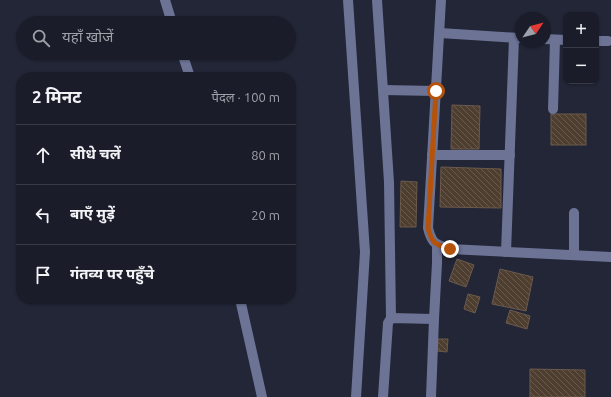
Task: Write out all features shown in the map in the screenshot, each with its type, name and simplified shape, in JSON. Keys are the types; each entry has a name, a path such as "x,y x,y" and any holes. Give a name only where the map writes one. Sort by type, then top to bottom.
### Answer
{"street":[{"path":"165,0 170,16"},
{"path":"348,0 365,252 356,397"},
{"path":"377,0 389,182 391,318 388,323 383,397"},
{"path":"441,0 428,228 431,238 437,245 450,249 611,257"},
{"path":"440,33 515,38"},
{"path":"551,39 563,40"},
{"path":"599,41 608,42"},
{"path":"506,252 510,155 517,48"},
{"path":"550,48 553,109"},
{"path":"184,60 188,72"},
{"path":"383,90 436,91"},
{"path":"432,155 510,155"},
{"path":"574,213 574,255"},
{"path":"432,397 437,245"},
{"path":"241,304 262,397"},
{"path":"391,318 434,319"}],"building":[{"path":"452,105 480,106 479,149 451,149"},
{"path":"551,114 586,114 586,145 551,145"},
{"path":"441,167 501,169 501,208 440,207"},
{"path":"401,181 417,182 416,227 400,227"},
{"path":"457,259 474,265 466,287 449,281"},
{"path":"500,269 533,277 526,311 492,304"},
{"path":"468,294 480,297 475,313 464,309"},
{"path":"510,310 530,316 527,329 506,323"},
{"path":"438,339 448,339 447,352 437,351"},
{"path":"530,369 585,370 585,397 530,397"}],"route":[{"path":"436,91 428,228 431,238 437,245 450,249"}]}
